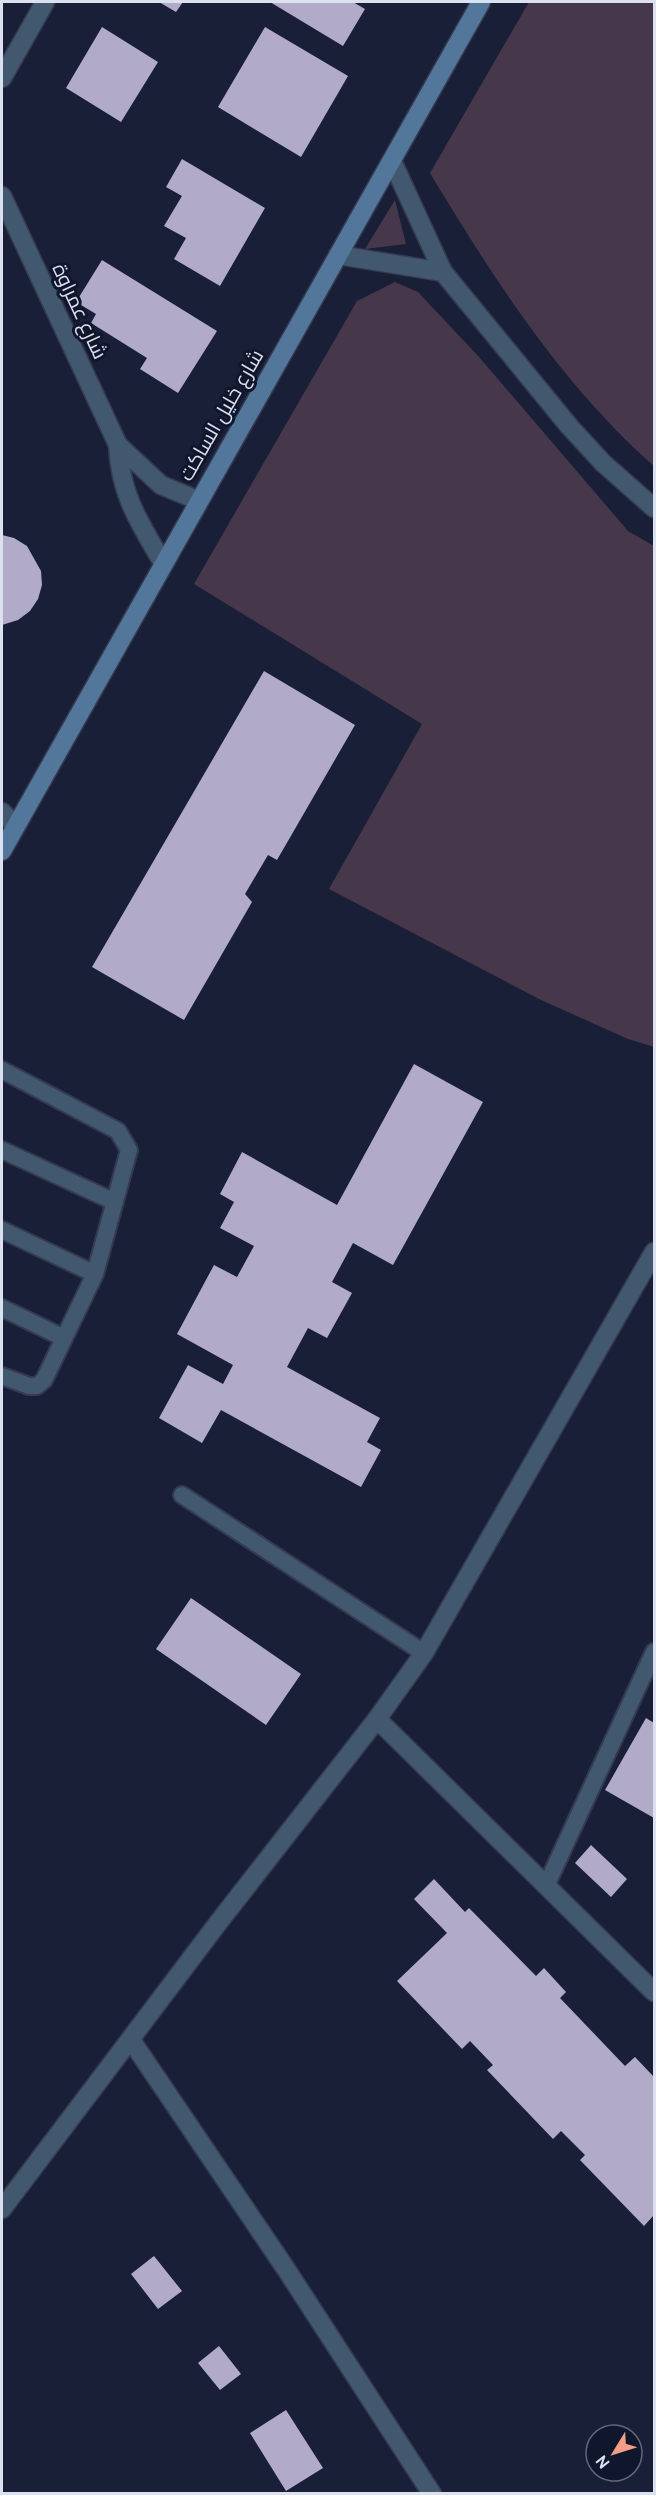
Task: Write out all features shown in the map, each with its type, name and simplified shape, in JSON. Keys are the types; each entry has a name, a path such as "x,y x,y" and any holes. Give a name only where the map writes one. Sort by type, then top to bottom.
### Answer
{"street":[{"path":"2,78 45,2"},
{"name":"شارع خليل الساكت","path":"2,851 75,724 197,500 481,2"},
{"path":"392,161 443,272 569,426 603,463 654,508"},
{"name":"شارع عمراوة","path":"2,196 118,445 120,478 126,499 163,563"},
{"path":"338,255 443,272"},
{"name":"شارع عمراوة","path":"118,445 161,485 197,500"},
{"path":"2,812 15,825"},
{"path":"2,2209 218,1923 377,1719 424,1653 654,1252"},
{"path":"377,1719 654,1992"},
{"path":"130,2040 286,2269 432,2493"}],"lane":[{"path":"2,1070 118,1131 129,1150 95,1274 44,1380 37,1386 29,1386 2,1376"},
{"path":"2,1150 115,1202"},
{"path":"2,1230 95,1274"},
{"path":"2,1308 64,1338"},
{"path":"182,1495 424,1653"},
{"path":"546,1886 654,1652"}],"shaded area":[{"path":"529,2 654,2 654,466 589,401 559,365 504,290 430,173"},
{"path":"395,200 406,244 365,249"},
{"path":"395,282 418,292 479,357 628,531 654,546 654,1047 628,1039 541,1000 329,889 422,724 194,584 357,301"}],"building":[{"path":"159,2 183,2 176,12"},
{"path":"270,2 353,2 365,9 343,46"},
{"path":"102,27 158,62 121,122 66,88"},
{"path":"265,27 348,76 301,157 218,107"},
{"path":"182,159 265,208 220,286 174,259 186,238 164,226 182,196 166,187"},
{"path":"102,260 217,331 178,393 140,369 147,358 91,323 96,314 76,302"},
{"path":"2,535 14,538 27,546 41,571 42,585 38,599 30,611 18,620 2,625"},
{"path":"264,671 355,725 277,860 268,855 245,894 252,902 184,1020 92,967"},
{"path":"414,1064 483,1102 393,1265 353,1243 332,1282 352,1293 327,1338 308,1328 287,1367 380,1418 367,1442 381,1450 361,1487 221,1410 202,1443 159,1418 188,1365 223,1384 233,1365 177,1334 214,1265 237,1277 254,1246 220,1228 234,1202 220,1194 242,1152 337,1205"},
{"path":"191,1598 301,1674 266,1725 156,1649"},
{"path":"646,1718 654,1723 654,1818 605,1790"},
{"path":"591,1845 627,1879 611,1897 575,1863"},
{"path":"434,1879 465,1912 469,1908 536,1976 544,1968 566,1992 560,1998 625,2066 635,2057 654,2077 654,2215 644,2226 580,2160 585,2155 561,2131 553,2139 487,2070 493,2065 470,2041 462,2049 397,1981 447,1933 414,1899"},
{"path":"154,2256 182,2291 158,2309 131,2274"},
{"path":"219,2346 241,2374 220,2390 198,2363"},
{"path":"286,2410 323,2468 286,2491 250,2433"}]}
